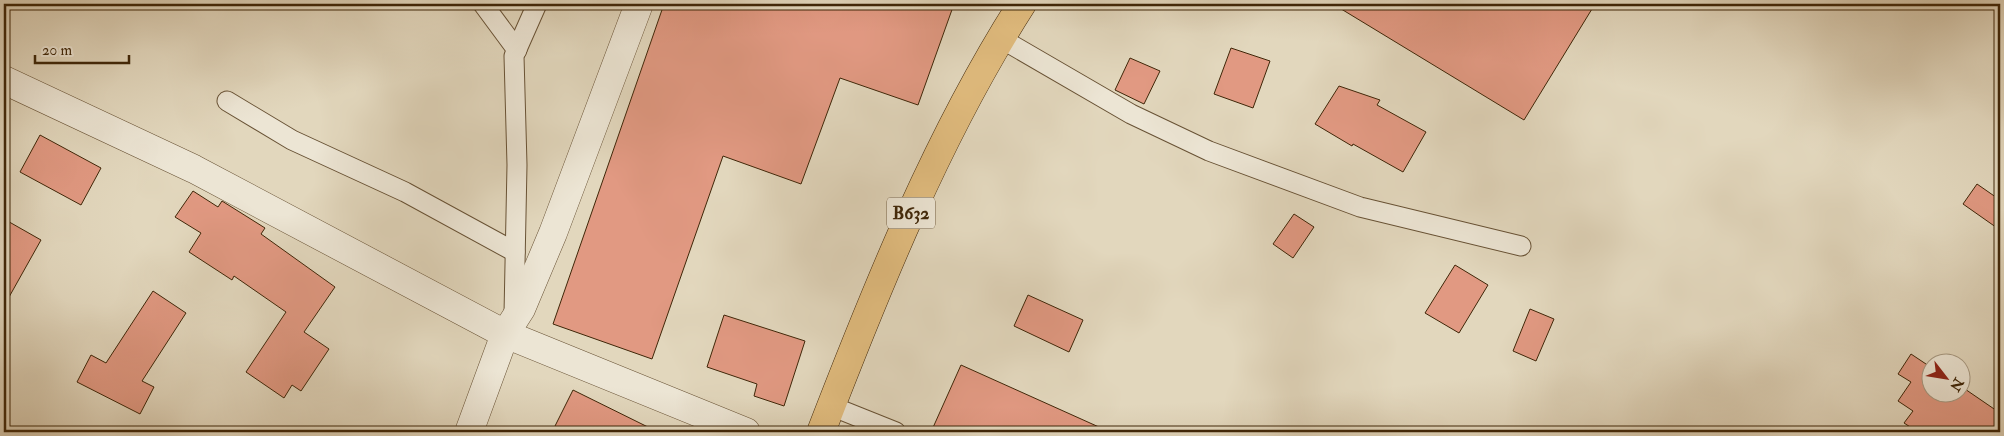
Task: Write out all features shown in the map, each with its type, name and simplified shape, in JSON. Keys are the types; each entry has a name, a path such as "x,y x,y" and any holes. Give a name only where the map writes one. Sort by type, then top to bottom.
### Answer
{"main road":[{"name":"B632","path":"821,432 918,196 1000,38 1022,4"}],"street":[{"path":"469,432 510,327 521,309 553,233 639,4"},
{"path":"4,80 194,169 510,327 746,432"}],"lane":[{"path":"483,4 517,50"},
{"path":"510,327 515,252 517,165 514,56 538,4"},
{"path":"1000,38 1131,114 1210,151 1360,207 1521,246"},
{"path":"227,101 292,140 405,192 515,252"},
{"path":"831,406 896,432"}],"building":[{"path":"664,4 954,4 918,105 840,78 801,184 723,156 652,359 553,324"},
{"path":"1333,4 1595,4 1524,120"},
{"path":"1231,48 1270,61 1253,108 1214,94"},
{"path":"1130,58 1160,71 1144,104 1115,90"},
{"path":"1339,86 1380,100 1377,105 1426,132 1403,172 1353,144 1352,146 1315,124"},
{"path":"40,135 101,168 81,205 20,172"},
{"path":"1977,184 2000,200 2000,230 1963,204"},
{"path":"193,191 218,207 222,201 265,228 261,234 335,287 304,332 329,349 301,391 292,385 284,398 246,372 286,312 234,276 232,280 189,252 201,233 175,217"},
{"path":"1294,214 1314,227 1293,258 1273,244"},
{"path":"4,219 41,240 4,306"},
{"path":"1455,265 1488,285 1459,333 1425,313"},
{"path":"153,291 186,313 142,381 154,387 140,414 77,382 91,355 106,363"},
{"path":"1028,295 1083,320 1069,352 1014,326"},
{"path":"1530,309 1554,319 1536,361 1513,351"},
{"path":"724,315 805,341 784,406 754,396 757,384 707,367"},
{"path":"1911,354 1922,361 1922,404 1972,404 1972,394 2000,413 2000,432 1918,432 1904,423 1913,411 1898,401 1911,382 1898,374"},
{"path":"961,365 1110,432 931,432"},
{"path":"573,390 658,432 552,432"}]}
